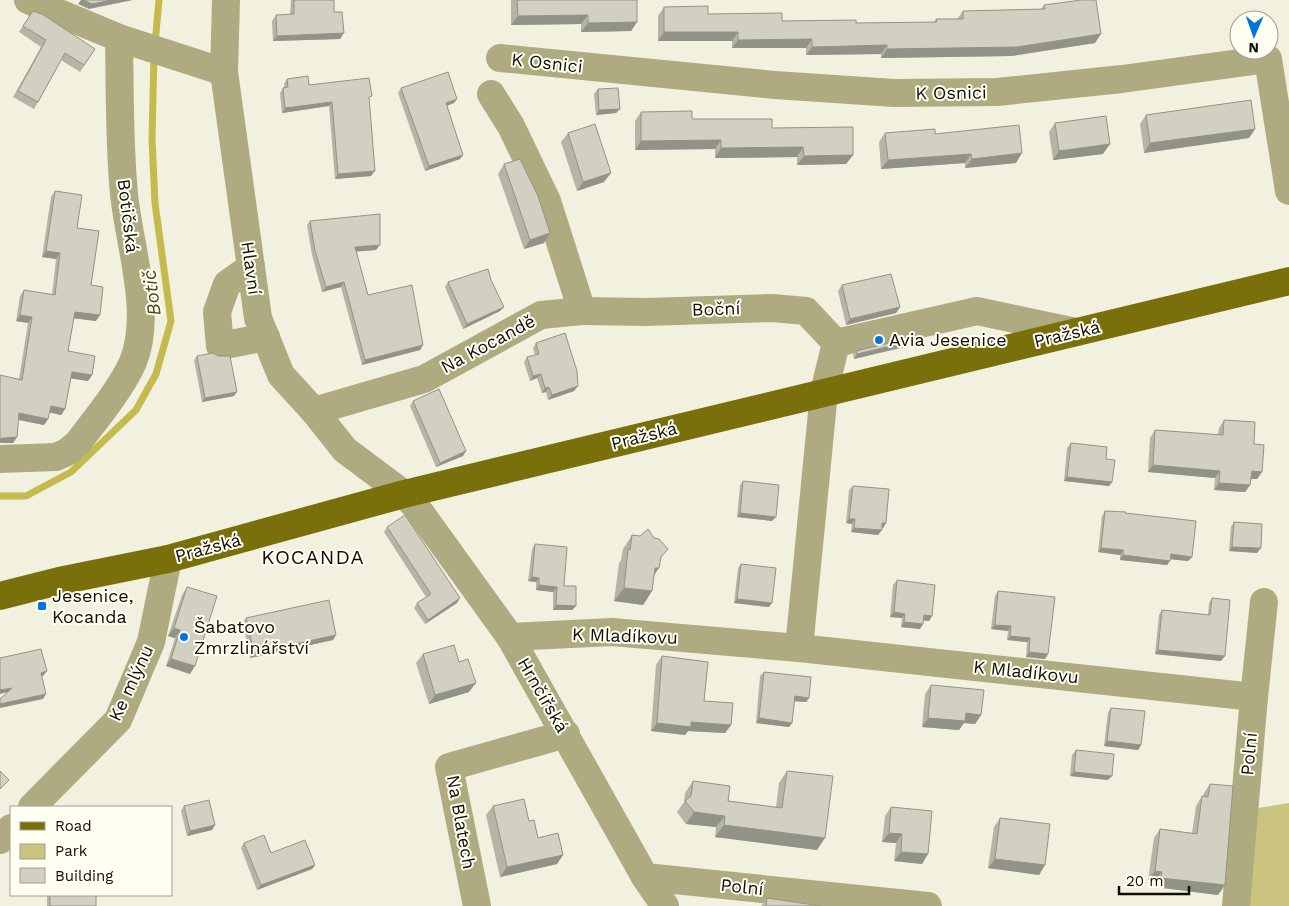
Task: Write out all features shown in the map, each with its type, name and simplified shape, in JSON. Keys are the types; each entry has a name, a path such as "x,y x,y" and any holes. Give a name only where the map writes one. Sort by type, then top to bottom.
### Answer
{"main road":[{"name":"Pražská","path":"0,596 59,581 168,559 404,494 1289,280"}],"street":[{"path":"28,0 62,7 131,42 224,72"},
{"name":"Hlavní","path":"226,0 224,72 258,318 281,375 314,411 345,450 404,494"},
{"name":"Botičská","path":"0,459 56,457 67,452 77,444 124,378 133,361 140,333 141,305 124,195 121,152 131,42"},
{"name":"K Osnici","path":"500,58 775,85 894,93 997,92 1122,79 1268,59 1289,191"},
{"path":"491,94 511,126 547,201 582,310"},
{"path":"251,267 227,284 217,312 220,346 266,337"},
{"name":"Boční","path":"582,310 647,312 772,308 806,311 836,343"},
{"name":"Na Kocandě","path":"314,411 424,379 541,315 582,310"},
{"path":"799,648 824,392 836,343 977,311 1076,332"},
{"name":"Hrnčířská","path":"404,494 417,508 510,637 645,877 665,906"},
{"name":"Ke mlýnu","path":"33,806 118,720 151,642 168,559"},
{"name":"Polní","path":"1236,906 1264,602"},
{"name":"K Mladíkovu","path":"510,637 612,632 799,648 1254,697"},
{"name":"Na Blatech","path":"477,906 449,767 566,734"},
{"path":"0,840 10,829"},
{"name":"Polní","path":"645,877 928,906"}],"green space":[{"path":"1289,803 1289,906 1244,906 1251,809"}],"building":[{"path":"83,0 112,0 92,4"},
{"path":"294,0 334,0 334,12 342,12 344,33 277,36 276,15 294,14"},
{"path":"517,0 637,0 637,22 588,23 588,15 518,16"},
{"path":"1096,0 1101,34 1017,47 887,49 887,45 812,47 812,39 738,40 738,32 664,32 664,7 708,6 708,14 782,13 782,21 856,20 856,23 937,22 936,19 963,19 963,11 1045,9 1044,5"},
{"path":"33,11 42,14 95,49 84,65 65,53 38,102 18,91 46,40 23,26"},
{"path":"448,72 457,99 446,103 463,155 429,166 401,88"},
{"path":"308,76 309,85 369,78 372,96 369,97 375,171 338,174 332,102 285,108 283,88 288,87 287,79"},
{"path":"618,88 620,109 599,110 598,89"},
{"path":"1251,100 1255,129 1150,143 1146,115"},
{"path":"692,111 692,119 772,119 772,128 853,127 853,155 804,156 803,147 721,148 721,140 641,141 641,112"},
{"path":"1106,116 1110,144 1059,151 1055,123"},
{"path":"595,124 611,173 583,182 568,133"},
{"path":"1019,125 1022,153 972,159 971,154 888,160 885,133 935,129 935,134"},
{"path":"520,159 538,196 550,233 530,240 504,164"},
{"path":"55,191 82,195 77,228 99,231 91,285 103,287 100,315 75,312 68,351 95,356 92,375 72,372 65,409 51,406 48,419 19,413 17,437 0,439 0,375 22,380 32,317 20,315 24,290 55,295 60,253 46,251"},
{"path":"380,214 380,245 355,247 368,295 412,285 423,345 365,360 344,282 326,287 315,251 310,221"},
{"path":"488,269 491,280 504,307 467,324 448,282"},
{"path":"891,274 900,307 850,319 842,285"},
{"path":"565,333 577,371 578,386 552,395 549,387 545,388 541,374 533,376 527,357 539,354 536,343"},
{"path":"906,339 907,342 857,354 856,351"},
{"path":"213,353 218,356 230,356 237,392 205,398 197,356"},
{"path":"439,389 466,451 440,463 413,401"},
{"path":"1224,420 1255,422 1254,444 1264,445 1262,472 1252,471 1250,485 1219,483 1220,471 1153,465 1155,430 1223,435"},
{"path":"1071,443 1107,447 1106,459 1115,460 1112,482 1067,477"},
{"path":"743,481 779,485 776,517 740,513"},
{"path":"853,486 889,489 886,523 882,523 882,530 854,528 855,519 849,519"},
{"path":"1105,511 1196,521 1192,557 1171,554 1170,561 1123,555 1123,550 1101,548"},
{"path":"405,515 460,598 428,620 417,603 431,594 387,527"},
{"path":"1234,522 1262,524 1261,548 1232,547"},
{"path":"648,529 654,538 659,539 668,549 661,557 659,568 655,568 652,591 624,588 628,549 630,550 632,535 640,536"},
{"path":"535,544 567,547 564,586 576,586 576,606 556,605 557,587 539,585 539,578 532,577"},
{"path":"741,564 776,568 772,603 737,599"},
{"path":"897,580 935,585 932,616 924,615 923,624 904,622 905,614 894,612"},
{"path":"187,587 217,596 195,666 171,659 180,630 174,628"},
{"path":"998,591 1055,597 1048,654 1029,652 1030,638 1010,636 1011,626 995,625"},
{"path":"1212,598 1230,600 1225,656 1158,650 1162,610 1210,615"},
{"path":"329,600 336,635 254,653 246,618"},
{"path":"454,645 459,662 468,659 476,683 435,695 423,654"},
{"path":"41,649 47,671 41,673 46,694 0,704 0,699 12,688 0,690 0,658"},
{"path":"662,656 708,662 704,701 733,703 731,725 691,722 691,727 657,723"},
{"path":"764,672 811,677 809,698 795,696 792,723 759,718"},
{"path":"931,685 984,690 981,715 966,713 965,721 928,718"},
{"path":"1111,708 1145,711 1141,745 1107,741"},
{"path":"1076,750 1114,754 1112,776 1074,772"},
{"path":"0,771 9,780 0,789"},
{"path":"787,771 833,776 825,838 724,825 725,816 694,812 685,801 691,796 693,781 730,786 728,801 782,808"},
{"path":"1210,784 1233,786 1225,885 1161,878 1162,872 1155,871 1160,829 1197,834 1202,796 1208,797"},
{"path":"524,799 529,821 534,820 538,838 558,833 563,855 507,867 493,806"},
{"path":"209,800 215,825 190,831 184,806"},
{"path":"891,807 932,811 928,854 901,852 902,834 889,833"},
{"path":"1000,818 1050,824 1045,865 995,859"},
{"path":"264,835 271,853 305,840 315,865 261,885 244,843"},
{"path":"50,896 96,896 96,906 50,906"},
{"path":"767,898 821,906 766,906"}],"waterway":[{"name":"Botič","path":"155,44 159,0"},
{"name":"Botič","path":"0,496 26,496 71,472 136,410 156,374 171,321 155,203 152,139 154,55"}],"place":[{"name":"Avia Jesenice","path":"879,340"},
{"name":"Jesenice, Kocanda","path":"42,606"},
{"name":"Šabatovo Zmrzlinářství","path":"184,637"}],"district":[{"name":"KOCANDA","path":"313,557"}]}
